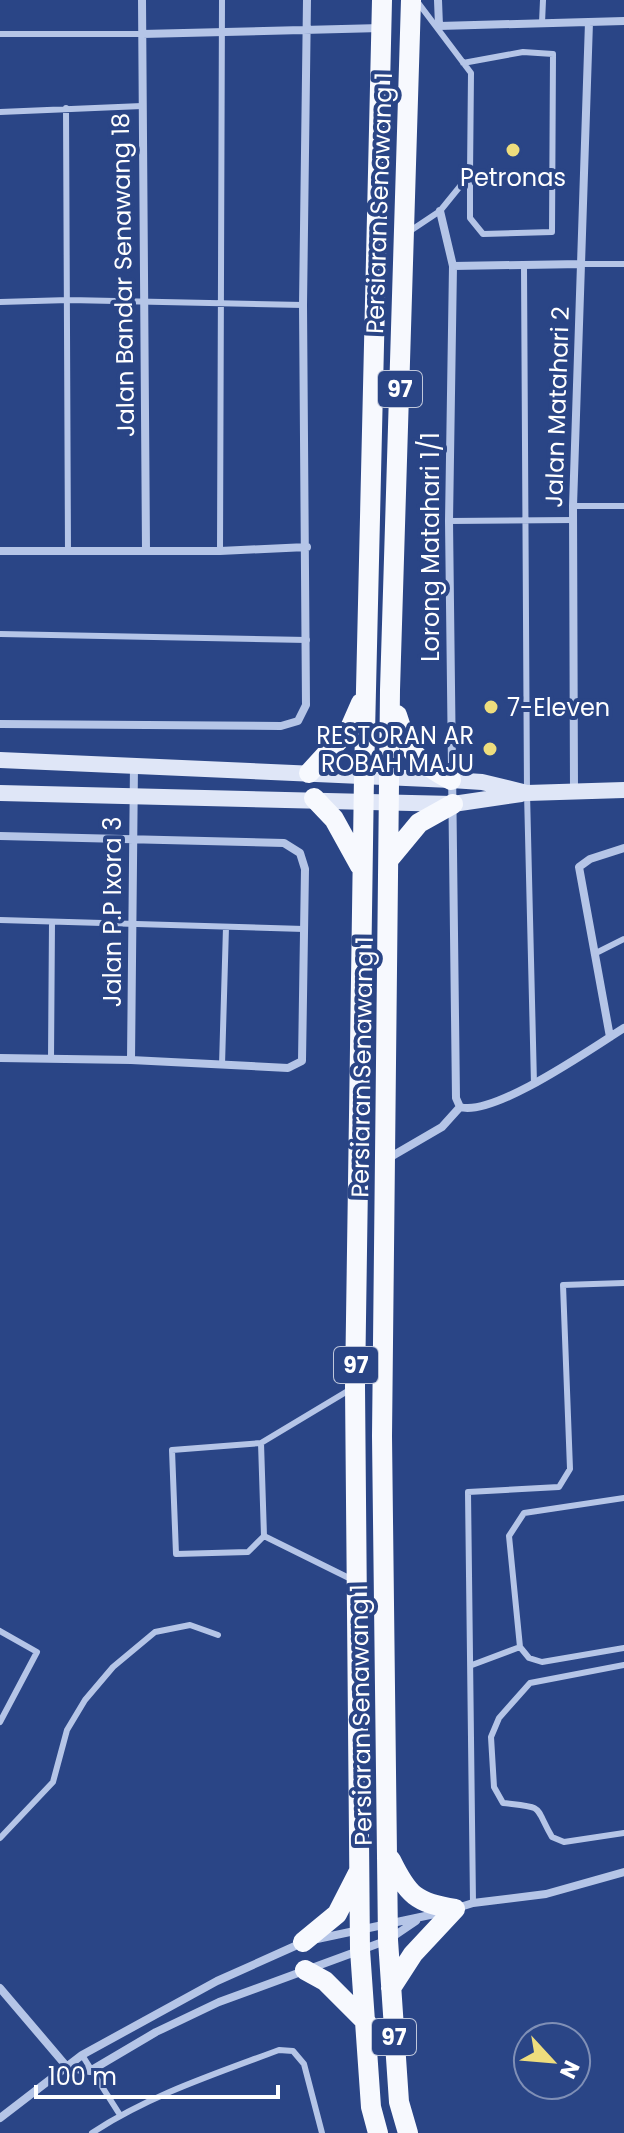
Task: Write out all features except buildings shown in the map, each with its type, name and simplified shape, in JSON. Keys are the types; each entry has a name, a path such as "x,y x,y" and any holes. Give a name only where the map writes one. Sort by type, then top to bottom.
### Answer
{"main road":[{"name":"Persiaran Senawang 1","path":"378,2133 371,2107 360,1950 355,1387 364,776 382,0"},
{"name":"Persiaran Senawang 1","path":"408,2133 399,2102 388,1931 390,1857 382,1436 390,778 413,0"},
{"path":"309,773 350,728 366,692"},
{"path":"392,700 405,742 423,765 451,780"},
{"path":"314,798 346,837 363,873"},
{"path":"390,858 419,823 453,804"},
{"path":"390,1857 405,1888 426,1905 464,1906"},
{"path":"303,1942 337,1914 360,1869"},
{"path":"391,1988 413,1954 464,1906"},
{"path":"305,1970 342,1995 367,2023"}],"street":[{"name":"Jalan Bandar Senawang 18","path":"142,0 146,550"},
{"path":"0,724 281,726 298,721 306,705 303,305 307,0"},
{"path":"438,0 439,26 624,21"},
{"name":"Jalan Matahari 2","path":"574,794 573,506 589,22"},
{"path":"142,34 382,28"},
{"name":"Lorong Matahari 1/1","path":"440,211 453,266 449,521 451,780 456,1098 460,1107"},
{"path":"453,266 582,264"},
{"path":"0,551 220,551 307,547"},
{"path":"0,760 451,780 482,782 527,793"},
{"name":"Jalan P.P Ixora 3","path":"131,1060 134,765"},
{"path":"0,793 314,798 364,803 453,804 527,793 574,794 624,790"},
{"path":"0,836 133,842 284,843 300,853 305,869 302,1061 288,1068 131,1060 0,1058"},
{"path":"610,1037 579,867 590,859 624,848"},
{"path":"386,1159 442,1127 460,1107 472,1110 534,1084 624,1028"},
{"path":"0,1988 68,2068 90,2071 156,2032 219,2002 360,1950 388,1931 421,1918 464,1906 546,1894 624,1872"},
{"path":"0,2118 82,2055 203,1988 303,1942 361,1927 388,1931 421,1918"}],"lane":[{"path":"220,551 222,0"},
{"path":"413,0 439,26 463,63 471,73 470,218 483,234 552,232 553,54 523,52 463,63"},
{"path":"542,23 543,0"},
{"path":"0,34 142,34"},
{"path":"0,112 142,106"},
{"path":"66,108 68,552"},
{"path":"405,234 440,211 470,174"},
{"path":"582,264 624,264"},
{"path":"524,267 527,793 534,1084"},
{"path":"0,302 69,300 303,305"},
{"path":"573,506 624,506"},
{"path":"449,521 574,520"},
{"path":"0,634 307,640"},
{"path":"0,920 304,929"},
{"path":"51,1058 52,922"},
{"path":"222,1065 226,927"},
{"path":"594,954 624,939"},
{"path":"464,1906 472,1665 468,1492 559,1487 570,1469 563,1285 624,1283"},
{"path":"261,1443 264,1536 248,1552 176,1554 172,1450 261,1443 355,1387"},
{"path":"624,1498 524,1513 509,1536 520,1647 529,1658 542,1662 624,1648"},
{"path":"264,1536 356,1581"},
{"path":"0,1838 53,1782 67,1730 85,1700 113,1667 155,1632 190,1625 218,1635"},
{"path":"0,1631 37,1652 0,1722"},
{"path":"472,1665 520,1647"},
{"path":"624,1665 530,1683 499,1718 491,1737 494,1787 503,1803 532,1807 543,1813 552,1837 564,1842 624,1833"},
{"path":"92,2133 120,2115 201,2079 279,2050 293,2051 304,2064 322,2133"},
{"path":"82,2055 120,2115"}],"place":[{"name":"Petronas","path":"513,150"},
{"name":"7-Eleven","path":"491,707"},
{"name":"RESTORAN AR ROBAH MAJU","path":"490,749"}]}
